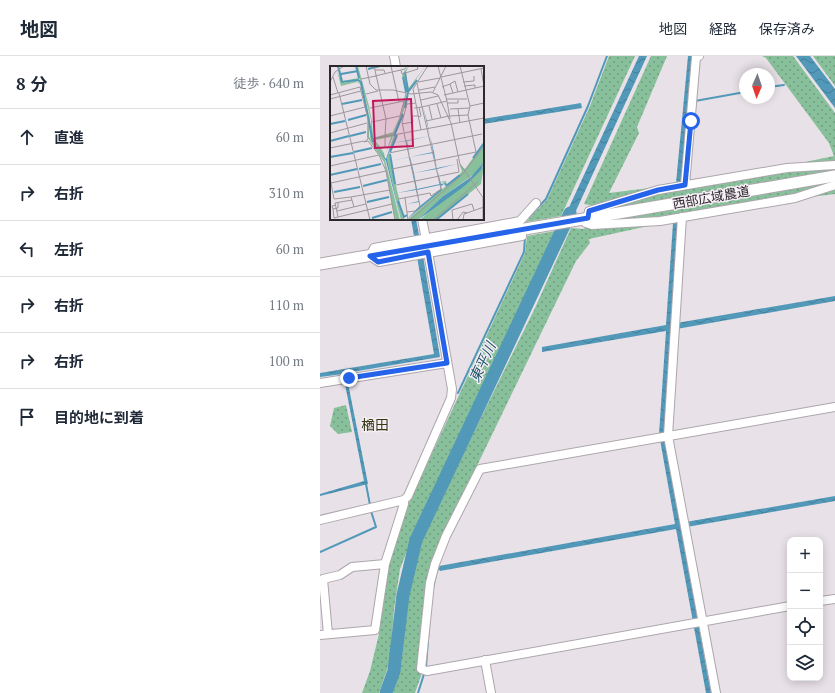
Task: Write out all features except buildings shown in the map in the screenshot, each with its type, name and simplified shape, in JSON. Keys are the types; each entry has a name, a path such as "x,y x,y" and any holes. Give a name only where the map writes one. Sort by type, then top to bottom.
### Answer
{"street":[{"path":"394,56 396,66"},
{"path":"685,185 696,57 699,56"},
{"path":"835,165 787,168 658,190 589,211 586,223 592,225 660,221 795,198 835,185"},
{"name":"西部広域農道","path":"370,256 835,176"},
{"path":"370,256 374,248 520,222 536,203"},
{"path":"682,217 668,436 716,693"},
{"path":"422,220 426,239"},
{"path":"320,264 370,256 378,262 522,236"},
{"path":"320,520 404,500 408,496 451,398 452,389 428,252"},
{"path":"320,383 447,363"},
{"path":"787,607 427,671 421,669 430,583 435,564 446,536 480,468 835,407"},
{"path":"385,564 352,567 340,575 323,579 324,635 375,630 385,564 404,500"},
{"path":"823,600 835,598"},
{"path":"486,660 491,693"}],"green space":[{"path":"609,56 635,56 561,216 526,222 547,200 590,106"},
{"path":"651,56 667,56 637,127 639,133 609,193 722,177 834,156 829,143 775,70 775,68 766,58 762,56 793,56 835,113 835,194 742,207 589,239 590,243 576,261 442,538 428,581 422,673 415,693 393,693 401,667 410,582 419,549 432,517 535,308 571,228 583,229 602,221 595,206 584,204"},
{"path":"813,56 835,56 835,86"},
{"path":"555,231 419,520 400,569 394,609 390,661 379,693 362,693 370,671 379,634 386,566 409,503 525,253 527,236"},
{"path":"346,405 352,432 338,434 330,426 334,408"}],"water":[{"path":"639,56 647,56 574,215 565,216"},
{"path":"688,56 692,56 681,182 676,183"},
{"path":"796,56 810,56 835,89 835,108"},
{"path":"581,103 582,108 484,124 484,119"},
{"path":"411,220 416,220 419,235 414,236"},
{"path":"673,223 678,223 671,324 835,296 835,301 671,330 664,433 680,523 835,496 835,501 681,528 711,693 706,693 676,529 440,571 439,566 675,524 659,434 666,331 542,352 542,347 666,325"},
{"path":"423,256 440,357 346,373 368,484 320,496 320,494 364,481 343,374 320,377 320,373 434,354 417,257"}],"waterway":[{"path":"529,217 546,199 588,106 607,56"},
{"path":"775,86 784,85"},
{"path":"695,101 739,93"},
{"name":"東平川","path":"386,693 394,671 403,595 416,540 570,213"},
{"path":"458,393 524,252 525,237"},
{"path":"366,484 370,505"},
{"path":"320,552 376,527 371,511"},
{"path":"433,588 437,570 442,568"},
{"path":"426,667 429,626"},
{"path":"418,693 424,674"}],"district":[{"name":"楢田","path":"375,424"}],"route":[{"path":"349,378 447,363 428,252 378,262 370,256 588,218 589,211 658,190 685,185 691,121"}]}
